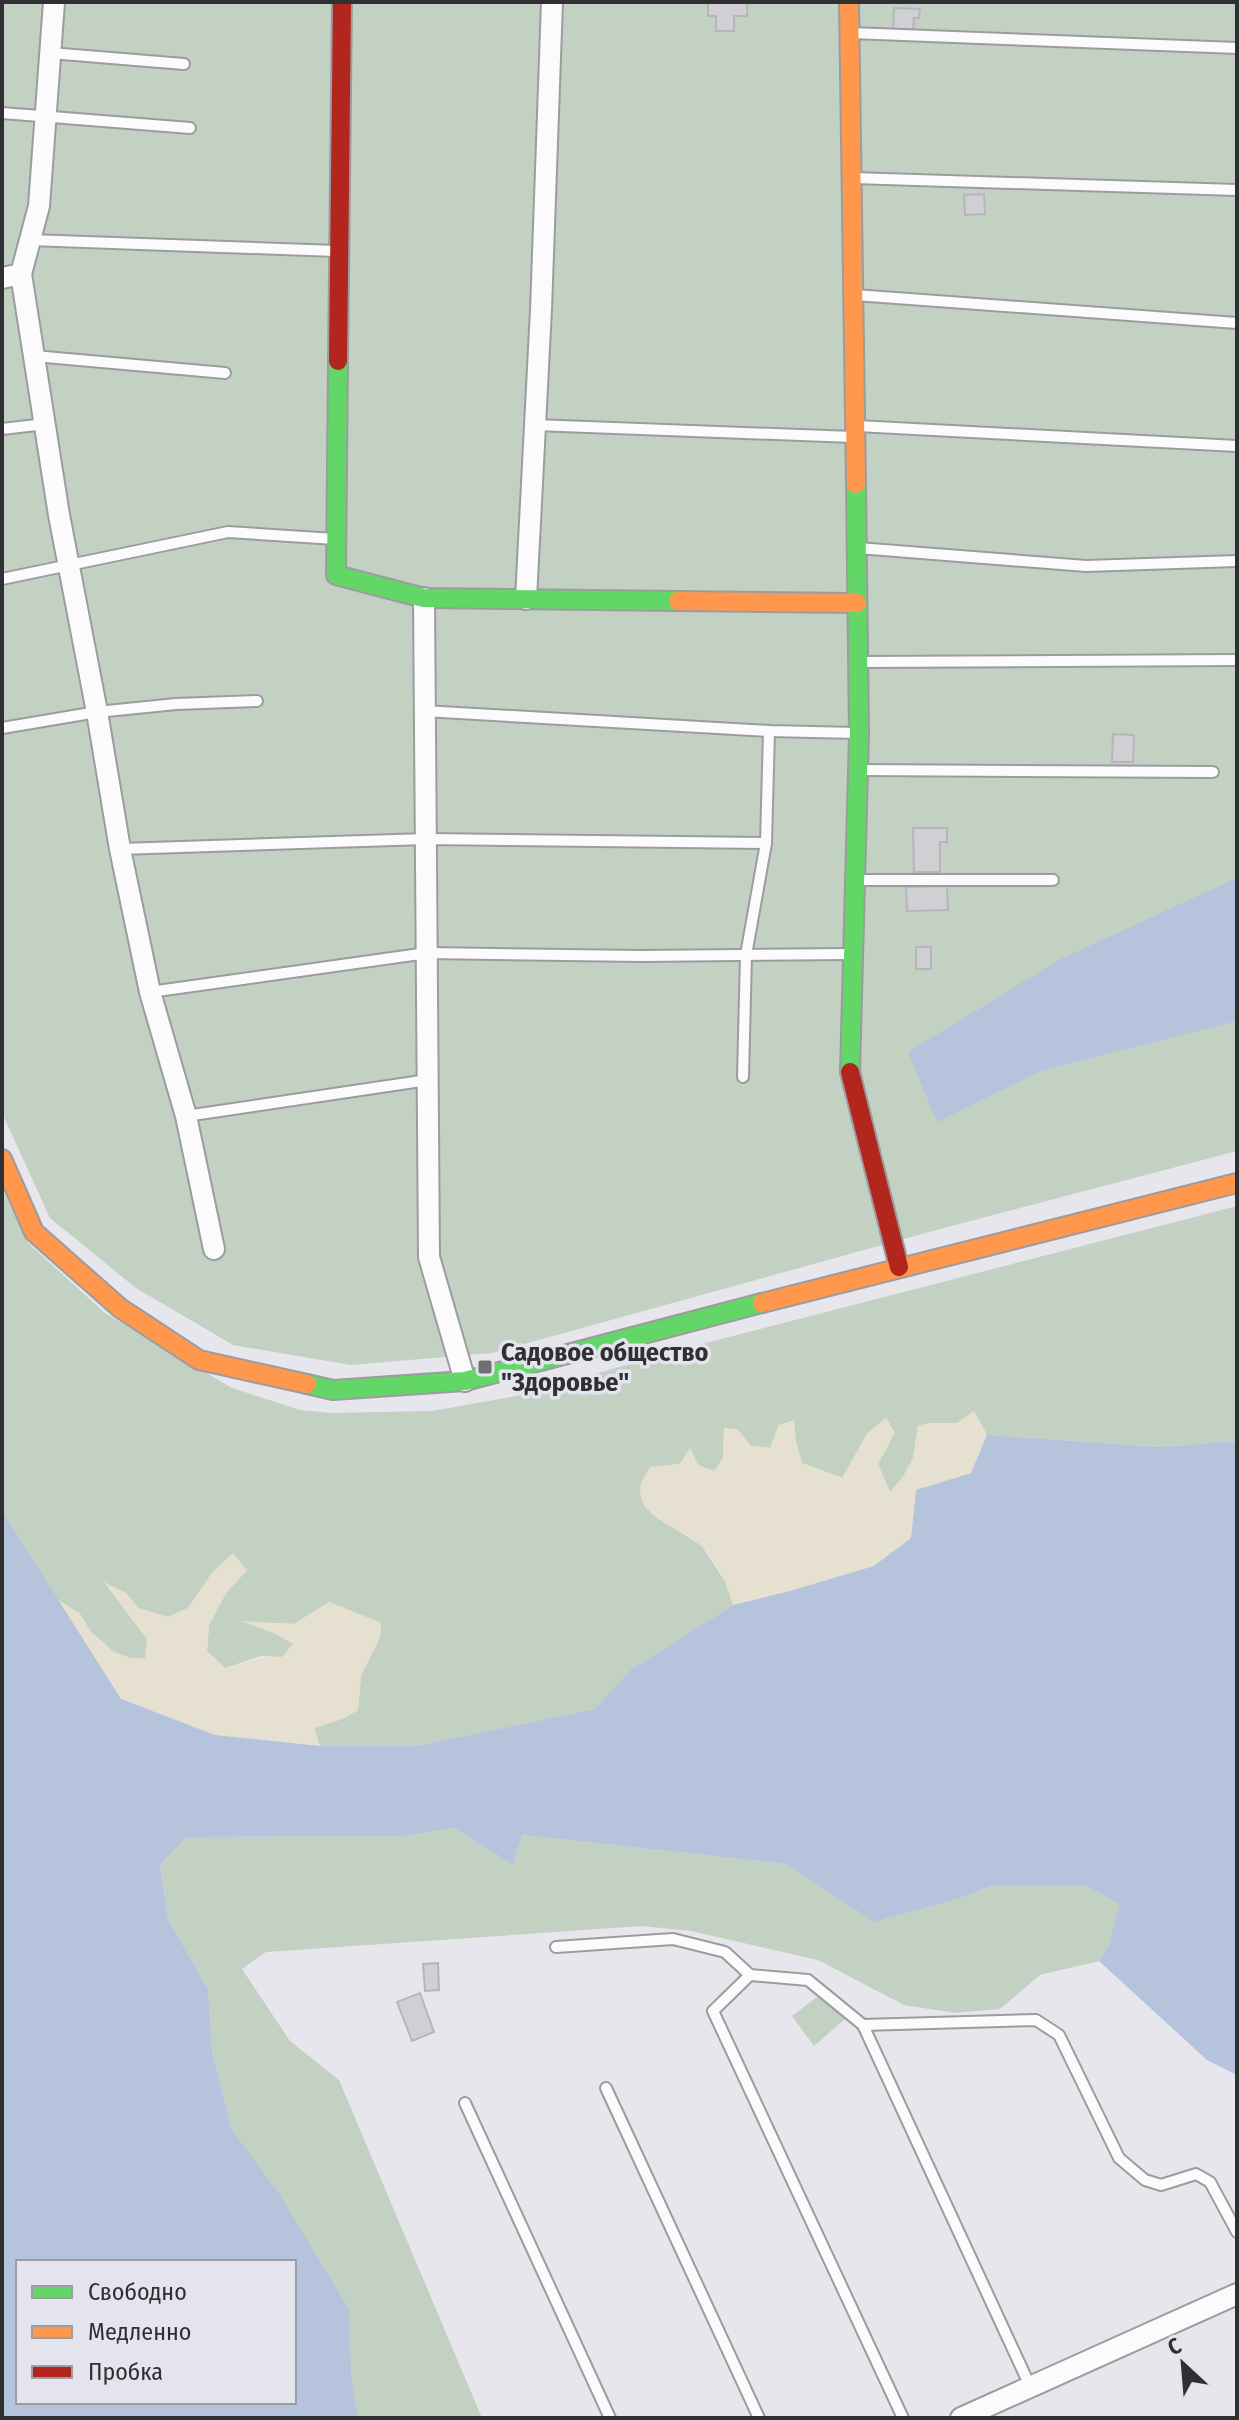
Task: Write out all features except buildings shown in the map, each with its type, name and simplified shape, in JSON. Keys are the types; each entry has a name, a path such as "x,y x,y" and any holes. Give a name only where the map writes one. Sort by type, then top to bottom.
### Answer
{"street":[{"path":"54,2 39,206 30,240 12,276 34,356 120,849 150,992 186,1116 214,1249"},
{"path":"342,2 336,575 424,598 857,603"},
{"path":"526,599 552,2"},
{"path":"849,2 859,733 850,1072 899,1267"},
{"path":"424,598 429,1257 465,1381"},
{"path":"2,1159 34,1232 120,1308 199,1360 333,1390 465,1381 899,1267 1237,1183"},
{"path":"961,2418 1237,2294"}],"lane":[{"path":"849,33 1237,48"},
{"path":"50,53 184,64"},
{"path":"2,113 190,128"},
{"path":"851,177 1237,190"},
{"path":"30,240 340,252"},
{"path":"853,295 1237,323"},
{"path":"34,356 225,373"},
{"path":"2,429 45,424"},
{"path":"535,425 855,432 1237,446"},
{"path":"2,579 228,532 337,539"},
{"path":"856,548 1086,566 1237,561"},
{"path":"858,662 1237,660"},
{"path":"2,728 97,712 176,704 257,701"},
{"path":"424,711 769,731 859,733"},
{"path":"743,1077 746,955 766,843 769,731"},
{"path":"858,770 1213,772"},
{"path":"120,849 426,839 766,843"},
{"path":"855,880 1053,880"},
{"path":"150,992 427,953 853,954"},
{"path":"186,1116 428,1080"},
{"path":"556,1947 673,1939 725,1952 750,1975 808,1980 863,2025 1030,2386"},
{"path":"750,1975 713,2011 903,2418"},
{"path":"863,2025 1036,2020 1059,2035 1119,2158 1145,2180 1161,2185 1196,2174 1210,2182 1237,2232"},
{"path":"606,2088 759,2418"},
{"path":"465,2103 610,2418"}],"green space":[{"path":"2,2 1237,2 1237,1151 940,1229 492,1353 351,1365 233,1345 136,1288 50,1218 2,1113"},
{"path":"2,1189 28,1243 105,1313 232,1388 300,1410 331,1413 432,1411 517,1396 679,1350 1237,1206 1237,1441 1160,1447 987,1435 974,1411 957,1423 918,1426 913,1458 890,1492 878,1464 895,1432 868,1432 843,1478 802,1463 796,1442 779,1425 770,1448 751,1446 738,1430 724,1428 723,1459 714,1471 698,1465 690,1449 680,1464 650,1467 644,1506 702,1546 726,1583 733,1605 630,1670 596,1709 416,1746 320,1746 314,1728 358,1710 361,1675 380,1637 381,1623 329,1602 294,1624 272,1623 278,1635 294,1644 282,1657 261,1656 225,1668 207,1651 209,1625 226,1593 247,1570 214,1570 188,1608 168,1617 138,1608 126,1593 105,1583 147,1639 146,1659 130,1658 114,1652 91,1632 80,1614 55,1598 2,1511"},
{"path":"454,1828 513,1865 522,1835 786,1864 874,1922 958,1899 994,1885 1085,1885 1119,1904 1109,1944 1099,1961 1040,1975 1000,2009 955,2013 904,2005 818,1960 691,1931 642,1926 266,1952 242,1969 290,2041 339,2080 482,2418 358,2418 351,2374 276,2189 231,2128 212,2049 208,1989 168,1919 160,1865 187,1837 402,1836"},
{"path":"817,1997 854,2011 814,2046 792,2016"}],"sand":[{"path":"974,1411 987,1435 971,1473 916,1490 911,1538 874,1566 790,1591 733,1605 722,1575 704,1548 653,1515 641,1496 642,1482 650,1467 680,1464 690,1448 698,1465 714,1471 723,1459 724,1428 738,1430 751,1446 770,1448 779,1425 794,1420 802,1463 842,1478 868,1432 886,1418 895,1432 878,1464 890,1492 913,1458 918,1426 957,1423"},
{"path":"233,1553 247,1570 226,1593 209,1625 207,1651 225,1668 282,1657 293,1644 241,1621 294,1624 329,1602 381,1623 380,1637 361,1675 358,1710 314,1728 320,1746 215,1735 121,1700 55,1598 80,1614 91,1632 114,1652 130,1658 145,1658 147,1639 104,1582 126,1593 138,1608 168,1617 188,1608 214,1570"}],"water":[{"path":"1237,878 1237,1021 1040,1071 937,1122 908,1052 1061,959"},
{"path":"987,1435 1160,1447 1237,1441 1237,2075 1207,2060 1099,1961 1109,1944 1119,1904 1085,1885 994,1885 958,1899 874,1922 786,1864 522,1835 513,1865 454,1828 402,1836 187,1837 160,1865 168,1919 208,1989 212,2049 231,2128 276,2189 349,2309 351,2374 358,2418 2,2418 2,1511 121,1699 215,1735 320,1746 416,1746 595,1709 630,1670 733,1605 874,1566 911,1538 916,1490 971,1473"}],"traffic: fast":[{"path":"338,361 336,575 424,598 678,601"},
{"path":"850,1072 859,733 856,484"},
{"path":"307,1384 333,1390 465,1381 762,1303"}],"traffic: slow":[{"path":"849,2 856,484"},
{"path":"678,601 857,603"},
{"path":"2,1159 34,1232 120,1308 199,1360 307,1384"},
{"path":"762,1303 1237,1183"}],"traffic: jam":[{"path":"338,361 342,2"},
{"path":"850,1072 899,1267"}],"place":[{"name":"Садовое общество \"Здоровье\"","path":"485,1367"}]}
